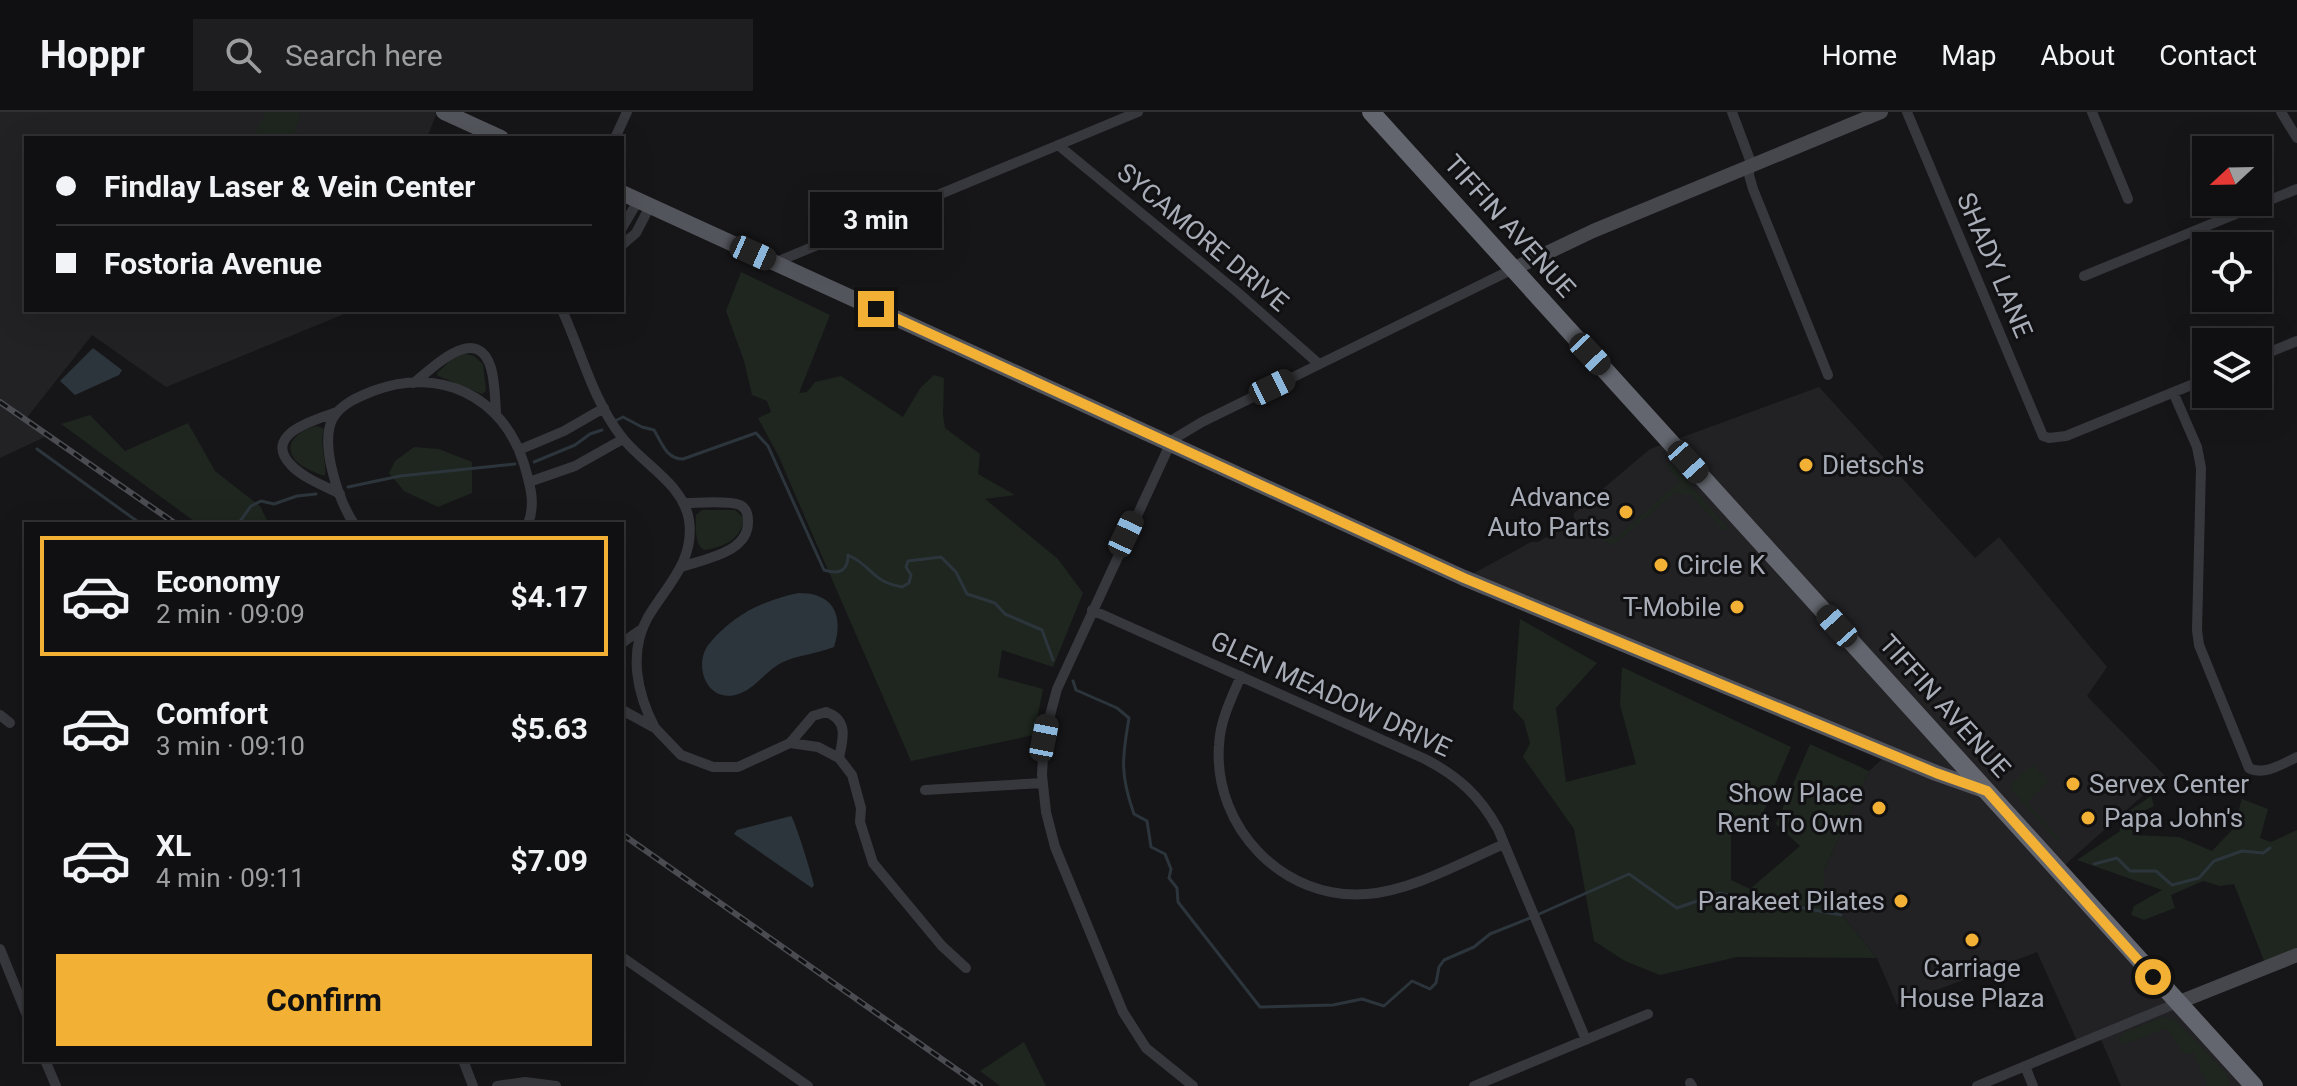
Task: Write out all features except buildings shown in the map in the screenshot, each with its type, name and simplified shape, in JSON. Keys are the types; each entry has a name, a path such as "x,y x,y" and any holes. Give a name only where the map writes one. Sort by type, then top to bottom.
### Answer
{"highway":[{"name":"TIFFIN AVENUE","path":"1371,112 2254,1086"}],"main road":[{"path":"444,112 497,136"},
{"path":"637,200 1464,578 1936,773 1987,791"}],"street":[{"path":"616,136 627,112"},
{"path":"774,263 1138,112"},
{"path":"1732,112 1746,146 1753,189 1828,375"},
{"path":"1193,1086 1146,1048 1123,1012 1055,847 1043,783 1044,738 1053,701 1169,443 1202,422 1593,231 1881,112"},
{"name":"SHADY LANE","path":"1907,112 2043,436 2066,436 2173,392"},
{"path":"2092,112 2128,199"},
{"path":"2281,112 2297,138"},
{"name":"SYCAMORE DRIVE","path":"1058,145 1236,291 1319,364"},
{"path":"2084,276 2297,189"},
{"path":"624,224 637,200"},
{"path":"624,243 636,233 637,200"},
{"path":"563,312 604,408 623,439 675,490 684,503 688,517 690,540 681,567 643,628 638,646 637,675 643,703 655,728"},
{"path":"2272,351 2297,341"},
{"path":"414,383 449,354 463,348 483,355 491,368 496,413 519,450 529,482 532,504 528,522"},
{"path":"340,494 295,468 286,457 287,437 298,427 337,412 371,392 414,383 456,389 496,413"},
{"path":"2192,385 2173,392 2197,447 2201,468 2199,645 2249,768 2253,771 2265,770 2297,757"},
{"path":"519,450 564,431 604,408"},
{"path":"337,412 329,434 330,455 340,494 353,522"},
{"path":"529,482 575,466 623,439"},
{"path":"681,567 731,549 746,532 749,518 744,509 734,504 684,503"},
{"name":"GLEN MEADOW DRIVE","path":"1092,610 1445,770 1463,782 1483,804 1504,844 1586,1040"},
{"path":"624,642 643,628"},
{"path":"1241,676 1220,731 1219,775 1226,803 1239,829 1257,852 1279,871 1332,893 1369,894 1397,889 1504,844"},
{"path":"624,711 655,728 681,755 713,767 738,767 790,743 813,716 826,712 833,714 842,725 839,758"},
{"path":"0,715 10,723"},
{"path":"790,743 818,747 839,758 852,775 861,808 860,822 873,863 942,946 966,968"},
{"path":"925,790 1043,783"},
{"path":"0,949 24,1008"},
{"path":"1977,1086 2297,955"},
{"path":"624,958 808,1086"},
{"path":"1474,1086 1648,1014"},
{"path":"46,1062 56,1086"},
{"path":"464,1062 473,1086"},
{"path":"2025,1066 2033,1086"},
{"path":"497,1086 525,1082 556,1086"}],"shaded area":[{"path":"0,112 437,112 428,136 24,136 24,312 349,312 166,387 92,335 25,420 47,436 0,458"},
{"path":"266,112 298,112 300,119 293,136 260,136 255,133"},
{"path":"741,272 830,315 799,393 807,392 815,382 841,376 903,417 921,387 934,375 944,378 945,428 980,454 978,474 1015,495 985,499 1058,559 1083,593 1053,667 1002,650 998,677 1043,689 1034,735 911,761 778,455 758,418 771,412 767,401 752,395 744,361 726,311"},
{"path":"93,348 122,370 119,375 75,395 60,381"},
{"path":"463,353 474,356 483,364 486,391 482,394 438,376 437,373 454,357"},
{"path":"1819,387 1975,558 1999,537 2107,667 2087,696 2165,776 2058,871 2254,1086 2121,1086 2099,1035 2078,1043 2037,952 1897,1005 1877,958 1824,893 1824,870 1869,771 1888,754 1465,578 1575,520 1573,514 1650,449"},
{"path":"90,415 125,451 188,423 215,471 260,506 268,522 195,522 61,424"},
{"path":"317,426 324,429 325,476 299,464 290,448 295,438"},
{"path":"414,447 439,449 472,462 472,493 438,507 404,491 389,473 395,461"},
{"path":"1671,464 1729,529 1724,531 1692,495 1676,492 1612,546 1592,532 1601,524 1615,539 1680,481 1665,465"},
{"path":"702,510 735,510 744,518 742,526 735,537 725,544 704,550 697,539 696,530 696,515"},
{"path":"799,593 821,597 833,608 838,625 834,647 781,663 742,693 725,696 716,693 705,680 703,671 704,652 709,644 728,625 750,610"},
{"path":"1520,619 1597,663 1556,708 1566,782 1636,764 1620,705 1622,667 1791,747 1760,820 1731,826 1731,880 1750,889 1800,846 1776,824 1810,744 1869,771 1824,870 1824,893 1877,958 1737,957 1660,975 1625,961 1594,941 1574,829 1523,757 1530,743 1524,721 1513,709"},
{"path":"2035,766 2048,782 2027,802 2058,838 2058,842 2009,787 2029,767"},
{"path":"2151,796 2154,806 2129,818 2133,835 2179,837 2212,851 2233,829 2242,799 2268,809 2260,838 2271,842 2297,830 2297,955 2266,966 2234,884 2220,886 2203,881 2171,895 2175,908 2144,920 2131,915 2134,906 2162,890 2077,860 2120,831 2120,817"},
{"path":"791,816 810,871 812,888 734,834 737,830"},
{"path":"2165,1016 2170,1021 2174,1019 2226,1073 2230,1086 2207,1086 2193,1052 2184,1055 2167,1028 2122,1044 2119,1038 2123,1033"},
{"path":"1024,1042 1046,1086 1000,1086 980,1071"}],"waterway":[{"path":"617,420 623,417 654,430 668,453 683,459 756,433 768,446 824,570 842,570 848,555 884,581 902,587 909,583 911,575 906,567 908,561 941,557 956,572 967,594 995,603 1005,614 1042,630 1053,660"},
{"path":"534,462 602,430"},
{"path":"37,449 138,522"},
{"path":"348,487 400,476 515,464"},
{"path":"239,522 251,506 261,501 274,504 297,496 316,494"},
{"path":"1073,681 1076,690 1117,708 1129,718 1124,766 1126,788 1134,814 1147,821 1151,847 1165,854 1171,869 1169,878 1177,888 1178,902 1260,1007 1333,1005 1362,999 1384,1006 1412,981 1430,989 1436,983 1439,967 1444,960 1474,947 1490,934 1530,918"},
{"path":"2094,864 2117,858 2130,871 2156,871 2172,885 2199,878 2214,861 2242,851 2263,853 2270,848"},
{"path":"1537,915 1629,874 1677,908 1720,893 1763,905 1798,907 1841,915"}],"railway":[{"path":"0,402 173,522"},
{"path":"624,835 980,1086"}],"place":[{"name":"Dietsch's","path":"1806,465"},
{"name":"Advance Auto Parts","path":"1626,512"},
{"name":"Circle K","path":"1661,565"},
{"name":"T-Mobile","path":"1737,607"},
{"name":"Servex Center","path":"2073,784"},
{"name":"Show Place Rent To Own","path":"1879,808"},
{"name":"Papa John's","path":"2088,818"},
{"name":"Parakeet Pilates","path":"1901,901"},
{"name":"Carriage House Plaza","path":"1972,940"}],"route":[{"path":"876,309 1464,578 1936,773 1987,791 2153,977"}]}
